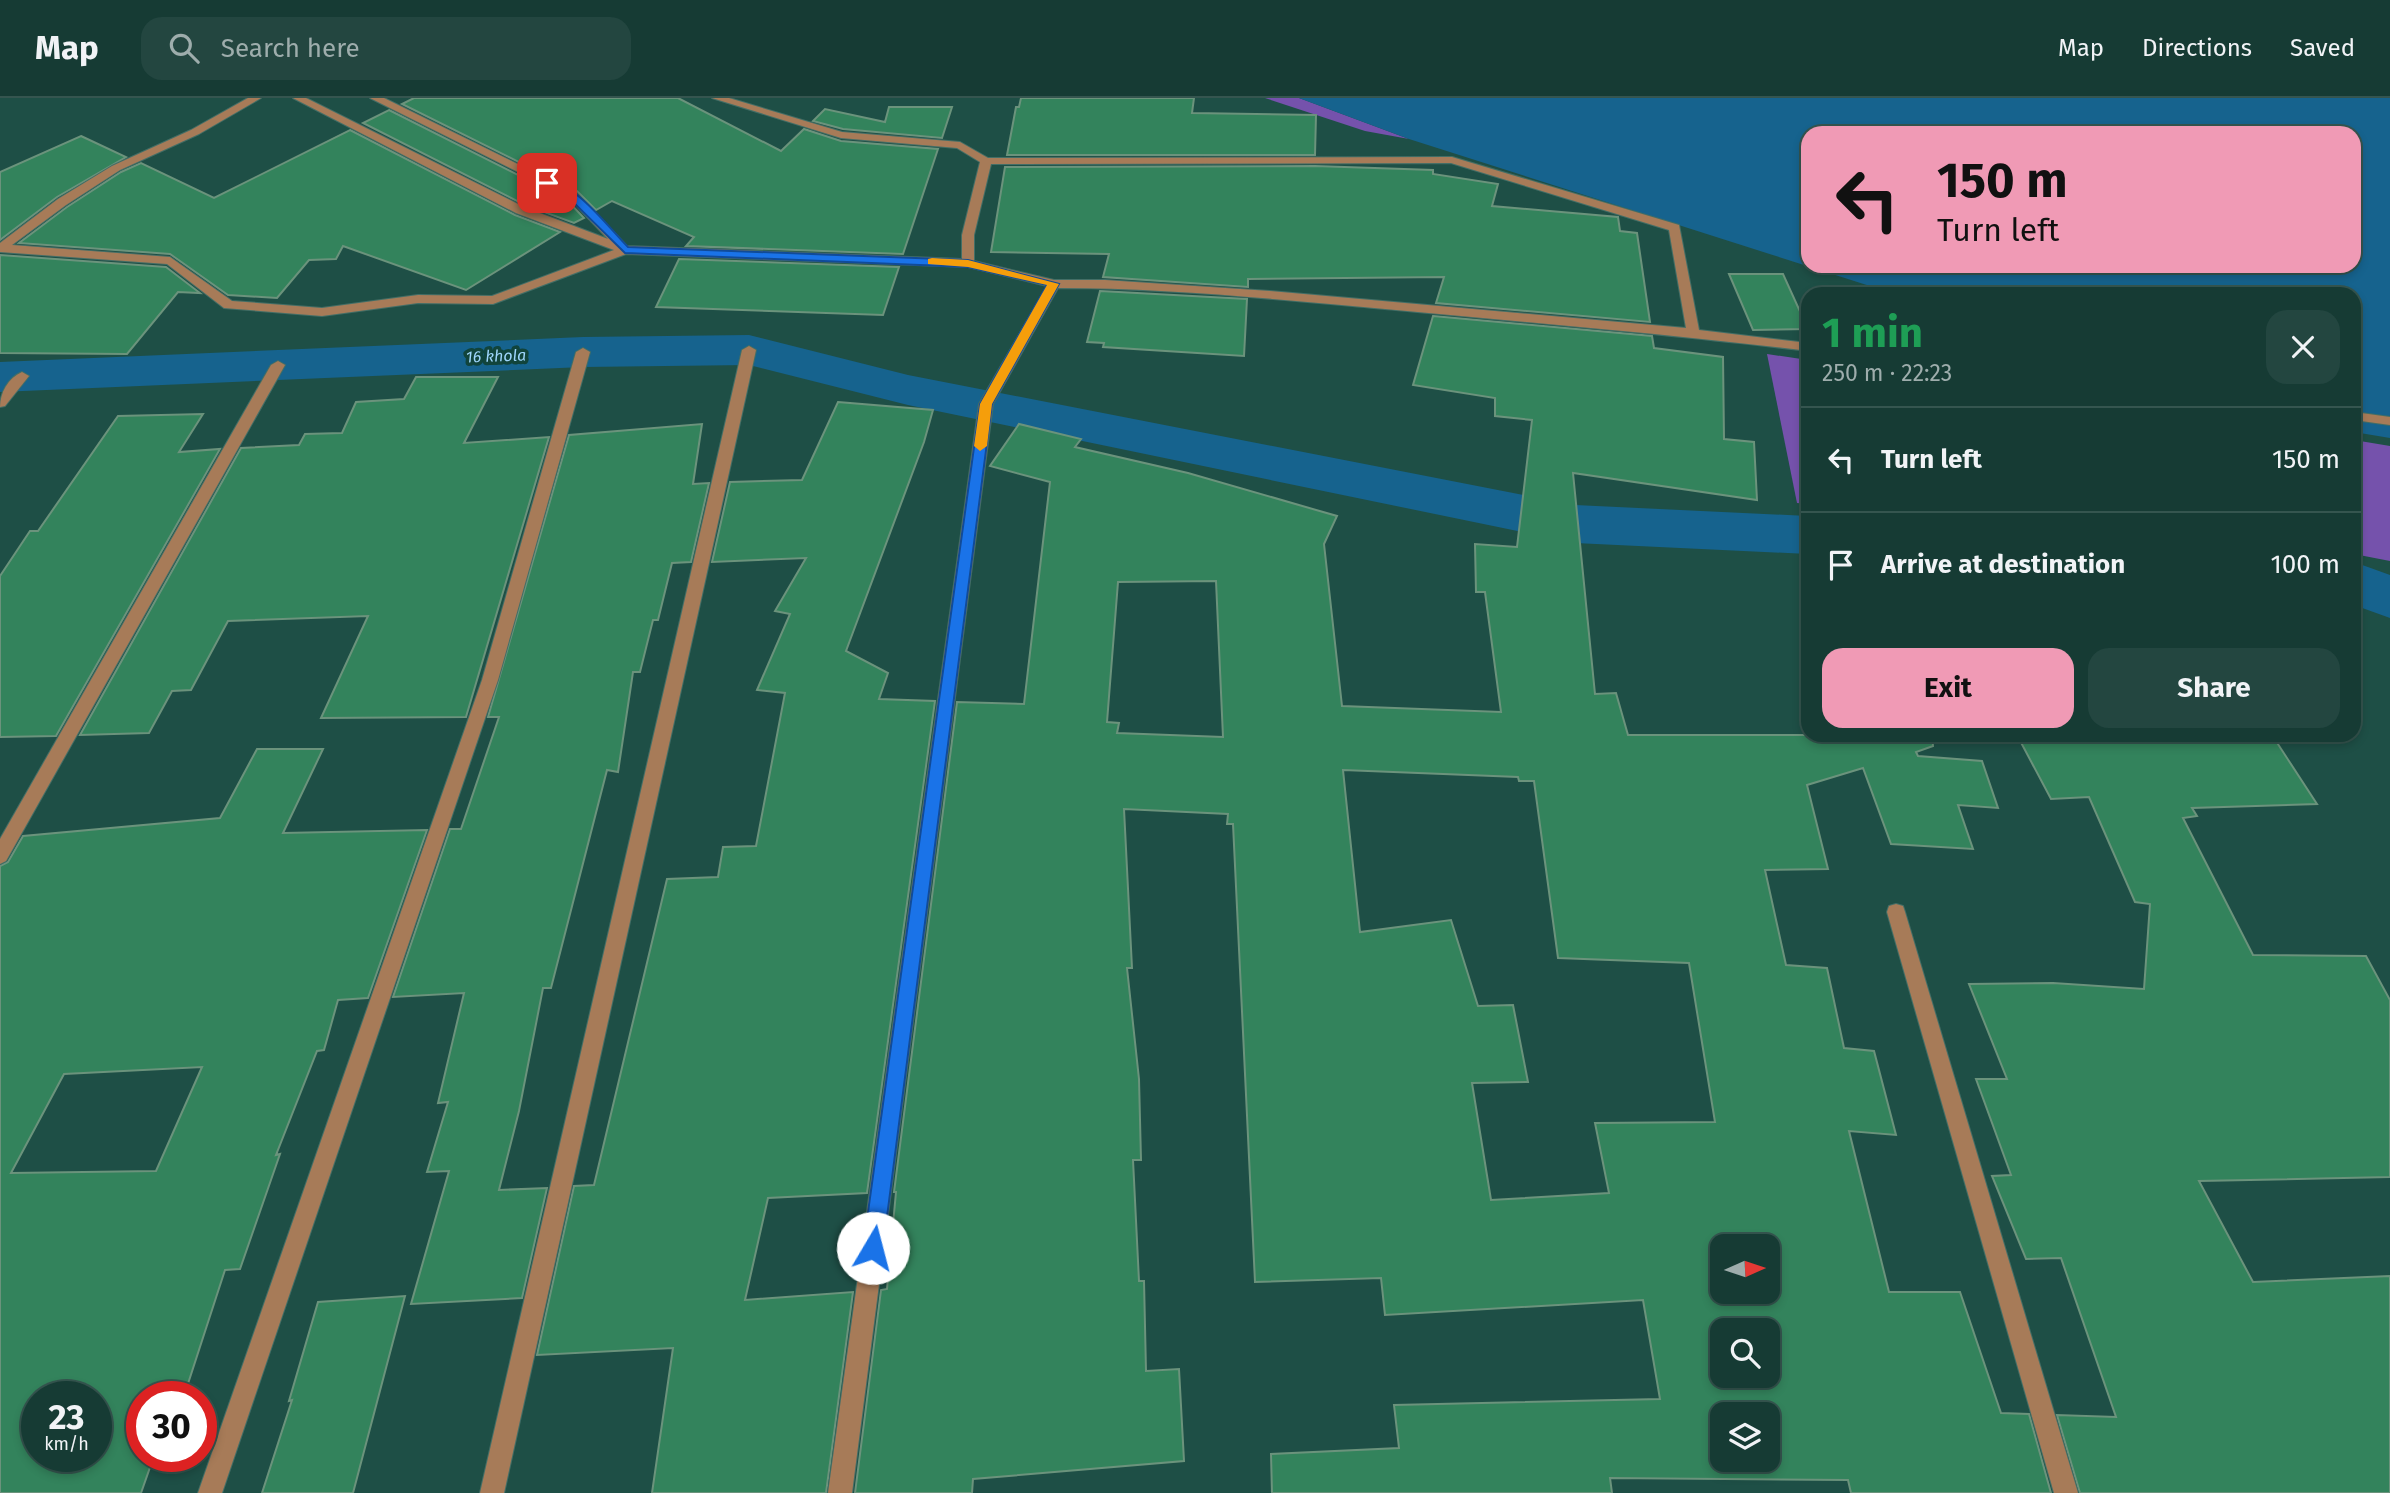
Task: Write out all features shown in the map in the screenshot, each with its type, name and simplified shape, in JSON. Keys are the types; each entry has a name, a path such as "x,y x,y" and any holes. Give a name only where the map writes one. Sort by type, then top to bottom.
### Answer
{"street":[{"path":"0,248 62,202 116,168 195,132 256,98"},
{"path":"298,98 520,209 625,250 968,263 1054,284 1105,284 1270,295 1693,333 1801,346"},
{"path":"375,98 572,195 625,250"},
{"path":"717,98 841,135 960,145 986,161 1452,160 1675,228 1693,333"},
{"path":"968,263 968,235 986,161"},
{"path":"0,248 170,261 229,304 321,312 418,299 492,300 625,250"},
{"path":"840,1493 986,404 1054,284"},
{"path":"492,1493 749,350"},
{"path":"210,1493 490,680 583,352"},
{"path":"0,856 278,365"},
{"path":"0,403 22,376"},
{"path":"2361,417 2390,421"},
{"path":"1895,912 2066,1493"}],"shaded area":[{"path":"1265,98 1299,98 1409,139 1365,131"},
{"path":"1767,354 1801,359 1801,503 1797,503"},
{"path":"2361,441 2390,446 2390,561 2361,555"}],"water":[{"path":"1299,98 2390,98 2390,438 2361,433 2361,287 1873,287 1829,273 2361,273 2361,126 1801,126 1801,264 1409,139"}],"building":[{"path":"414,98 678,98 781,151 804,129 841,141 938,149 903,254 686,246 694,237 612,201 596,210 577,191 402,104"},
{"path":"1021,98 1194,98 1192,113 1316,115 1315,155 1007,155 1016,107 1019,107"},
{"path":"889,107 952,107 942,138 843,129 813,121 825,109 885,122"},
{"path":"389,110 566,199 584,218 574,223 525,205 363,123"},
{"path":"350,130 515,215 560,232 466,290 343,246 336,259 309,260 277,298 228,295 170,254 19,243 67,207 121,172 141,163 214,198"},
{"path":"81,136 126,157 57,197 0,240 0,172"},
{"path":"1315,166 1433,170 1433,174 1498,184 1492,206 1618,217 1620,231 1637,233 1650,322 1436,303 1444,277 1248,279 1248,287 1103,277 1109,254 991,252 1005,167"},
{"path":"0,255 166,267 200,293 178,292 127,354 0,353"},
{"path":"679,259 899,267 883,315 656,307"},
{"path":"1729,274 1783,274 1801,314 1801,329 1753,330"},
{"path":"1100,291 1247,299 1244,356 1103,347 1104,343 1087,342"},
{"path":"1433,316 1652,336 1654,348 1723,357 1724,439 1754,442 1757,500 1573,473 1595,694 1616,693 1628,735 1801,735 1801,742 1933,742 1933,746 1916,752 1918,756 1982,761 1998,808 1958,805 1973,849 1891,844 1863,768 1807,785 1828,869 1765,870 1786,965 1827,968 1844,1048 1874,1051 1896,1135 1849,1131 1889,1292 1960,1292 2001,1413 2029,1414 2051,1493 1851,1493 1848,1480 1610,1478 1612,1493 1272,1493 1271,1454 1399,1448 1394,1405 1660,1399 1643,1300 1385,1315 1381,1278 1255,1282 1233,824 1227,824 1228,814 1124,809 1132,968 1127,968 1139,1079 1141,1160 1133,1160 1139,1281 1144,1281 1146,1371 1179,1369 1184,1461 973,1479 972,1493 855,1493 881,1290 887,1289 894,1192 957,702 1024,704 1050,482 990,466 1019,424 1081,439 1075,447 1188,473 1337,516 1324,544 1342,706 1501,712 1485,592 1476,592 1475,544 1517,547 1532,420 1495,416 1495,398 1413,385","holes":["1216,581 1223,737 1117,733 1119,723 1107,722 1118,582","1343,770 1518,777 1519,781 1534,781 1558,958 1689,963 1715,1122 1595,1123 1609,1193 1491,1200 1472,1083 1528,1082 1513,1005 1478,1006 1451,920 1360,932"]},
{"path":"416,377 498,377 464,443 549,437 466,717 321,718 368,616 228,621 191,690 172,691 149,733 80,735 241,448 299,445 305,434 342,433 356,402 404,399"},
{"path":"838,402 933,410 924,442 846,651 888,673 879,699 935,701 867,1193 768,1198 745,1300 853,1292 826,1493 652,1493 673,1348 537,1355 574,1186 594,1185 667,879 718,877 723,847 756,846 785,693 757,690 790,614 775,611 806,558 712,562 730,482 802,480"},
{"path":"203,414 179,452 220,449 56,736 0,737 0,576 30,531 38,531 118,416"},
{"path":"702,424 693,484 709,483 691,562 672,563 658,620 653,620 640,672 633,672 618,772 607,770 551,988 543,988 519,1111 499,1190 547,1188 522,1298 411,1304 449,1171 427,1172 448,1102 438,1103 464,993 393,997 450,829 461,829 499,717 488,717 569,435"},
{"path":"2021,742 2277,742 2317,804 2192,808 2197,816 2183,818 2253,955 2366,956 2390,1000 2390,1177 2199,1181 2253,1282 2390,1276 2390,1493 2080,1493 2057,1415 2116,1417 2061,1258 2026,1259 1992,1176 2011,1175 1976,1079 2007,1079 1969,984 2053,983 2144,989 2150,904 2135,902 2089,797 2051,799"},
{"path":"257,749 323,749 283,833 427,830 368,998 338,1000 324,1050 317,1051 276,1155 280,1154 240,1269 225,1270 189,1381 126,1381 126,1472 148,1472 141,1493 0,1493 0,866 8,862 23,836 220,818","holes":["202,1067 156,1171 11,1173 64,1074"]},
{"path":"405,1296 353,1493 262,1493 292,1400 289,1401 318,1302"}],"waterway":[{"name":"16 khola","path":"0,377 583,352 749,350 908,390 1575,524 1801,535"},
{"path":"2361,585 2390,598"}],"slow traffic":[{"path":"932,262 968,263 1054,284 986,404 980,446"}],"route":[{"path":"547,183 572,195 625,250 968,263 1054,284 986,404 873,1248"}]}
